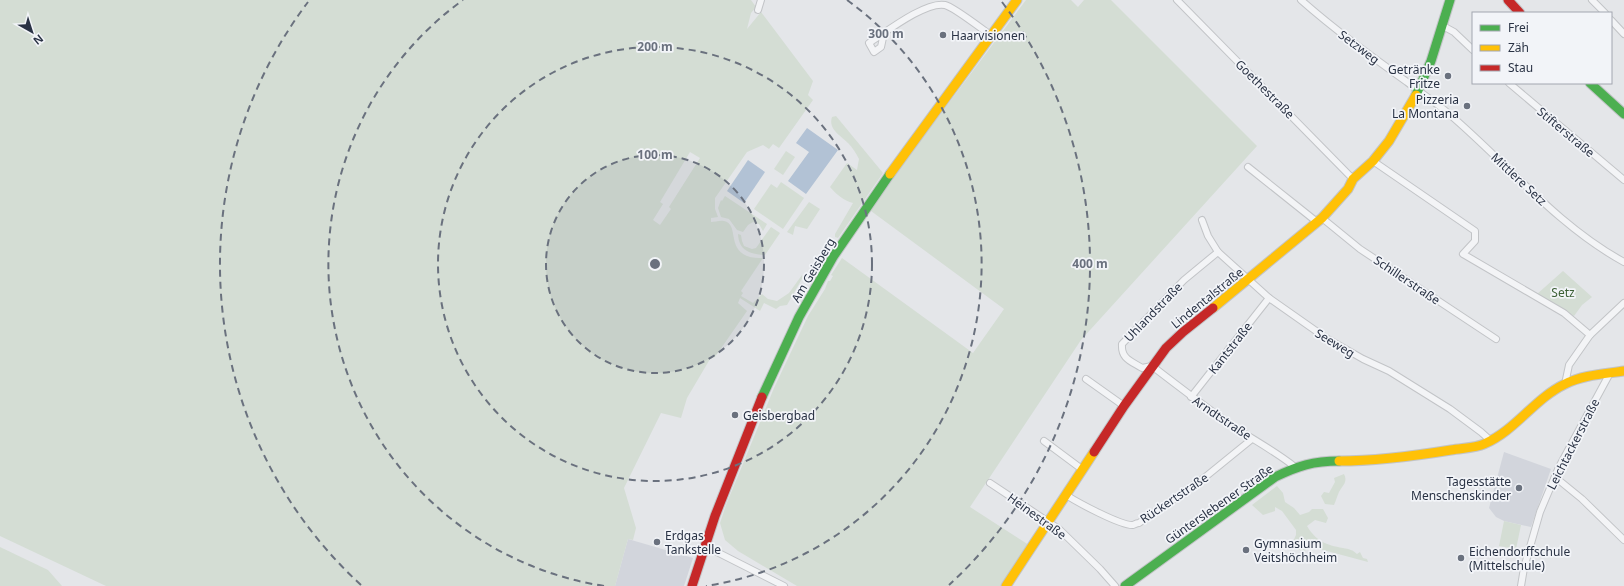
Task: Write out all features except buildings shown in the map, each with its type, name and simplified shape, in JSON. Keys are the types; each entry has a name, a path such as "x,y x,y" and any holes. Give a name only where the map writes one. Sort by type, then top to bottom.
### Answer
{"street":[{"path":"758,10 761,0"},
{"path":"941,0 947,6 992,36"},
{"name":"Am Geisberg","path":"692,586 705,546 756,407 799,317 833,257 901,159 1017,0"},
{"name":"Goethestraße","path":"1177,0 1354,178"},
{"name":"Setzweg","path":"1301,0 1325,21 1418,91"},
{"name":"Lindentalstraße","path":"1006,586 1124,406 1166,348 1183,332 1320,220 1348,189 1354,178 1373,161 1389,140 1418,91 1431,62 1450,0"},
{"path":"1508,0 1519,12"},
{"path":"1592,0 1604,12"},
{"path":"884,33 925,8 936,5 947,6"},
{"path":"1612,21 1624,34"},
{"path":"1443,26 1454,32 1472,49"},
{"name":"Stifterstraße","path":"1511,84 1624,180"},
{"path":"1591,84 1624,114"},
{"name":"Mittlere Setz","path":"1418,91 1458,121 1577,232 1624,262"},
{"path":"1373,161 1475,231 1475,241 1463,254 1564,313 1590,335"},
{"path":"1248,167 1320,220"},
{"name":"Seeweg","path":"1202,220 1208,236 1218,252 1268,298 1326,338 1363,359 1389,371 1450,409 1491,441"},
{"name":"Schillerstraße","path":"1320,220 1360,249 1496,339"},
{"name":"Uhlandstraße","path":"1152,366 1142,368 1125,357 1122,351 1122,344 1184,280 1218,252"},
{"name":"Kantstraße","path":"1191,397 1268,298"},
{"path":"1566,384 1569,365 1590,335 1624,304"},
{"name":"Arndtstraße","path":"1152,366 1191,397 1252,439 1281,456 1295,467"},
{"name":"Günterslebener Straße","path":"1124,586 1275,477 1295,467 1324,461 1372,461 1409,458 1483,445 1505,433 1552,392 1566,384 1585,377 1624,371"},
{"name":"Leichtackerstraße","path":"1521,586 1524,568 1540,512 1558,467 1610,373"},
{"path":"1086,379 1124,406"},
{"name":"Rückertstraße","path":"1066,495 1088,508 1132,525 1139,523 1204,478 1252,439"},
{"path":"1044,442 1082,470"},
{"path":"1555,477 1582,498 1624,540"},
{"name":"Heinestraße","path":"990,483 1049,522 1100,568 1115,586"},
{"path":"705,546 784,586"}],"shaded area":[{"name":"Tagesstätte Menschenskinder","path":"1504,452 1551,469 1531,527 1504,521 1496,517 1489,508"},
{"path":"628,539 693,558 684,586 615,586"}],"green space":[{"path":"0,0 751,0 756,7 751,13 747,29 761,12 813,81 808,95 813,100 779,148 773,144 769,149 763,145 747,152 715,198 715,209 718,217 711,218 711,222 724,221 728,223 733,231 737,248 741,252 749,257 763,258 741,291 743,293 741,296 753,303 762,294 768,299 777,301 789,293 802,275 803,277 787,305 780,306 776,309 764,303 760,311 740,298 738,303 747,311 715,357 710,359 687,398 681,418 661,413 624,488 636,528 633,540 628,539 615,586 106,586 0,536","holes":["690,152 700,158 669,207 671,209 660,225 653,220 663,204 660,202"]},
{"path":"1026,0 1071,0 1078,7 1084,0 1111,0 1257,146 1081,340 970,507 1029,545 1002,586 797,586 738,551 725,540 720,523 726,505 774,388 808,316 825,289 828,281 830,281 833,276 831,275 842,258 973,353 1004,309 871,211 882,192"},
{"path":"836,116 883,173 838,238 835,237 835,234 853,203 834,192 830,187 847,163 857,170 859,159 851,146 833,128 831,121 832,117"},
{"path":"786,151 795,157 783,175 774,169"},
{"path":"781,182 804,198 783,229 754,209 771,184 777,188"},
{"path":"725,196 767,224 763,231 759,224 753,222 748,225 743,232 737,230 729,219 721,217 718,208 721,200 722,201"},
{"path":"809,202 820,209 807,229 795,226 793,235 787,232"},
{"path":"771,227 780,233 765,255 755,254 743,248 738,234 741,235 744,246 752,249 756,248"},
{"name":"Setz","path":"1563,271 1592,297 1582,305 1574,316 1536,295"},
{"path":"1344,474 1345,481 1334,505 1325,504 1321,496 1324,492 1329,493 1335,482 1334,478"},
{"path":"1277,486 1283,493 1285,502 1294,508 1300,515 1309,512 1312,509 1323,509 1328,518 1326,523 1315,520 1307,526 1318,539 1331,545 1351,550 1357,554 1360,552 1363,558 1367,559 1368,562 1312,547 1304,551 1290,548 1296,535 1296,530 1282,511 1275,507 1275,511 1263,515 1252,505"},
{"path":"1504,521 1521,525 1516,549 1499,546"},
{"path":"0,547 48,570 62,586 0,586"}],"water":[{"path":"807,128 838,150 806,194 788,181 809,152 796,143"},
{"path":"748,160 765,172 744,203 727,191"}],"traffic: fast":[{"path":"1416,95 1431,61 1450,0"},
{"path":"1591,84 1624,114"},
{"path":"762,397 799,317 833,257 890,174"},
{"path":"1125,586 1275,477 1306,465 1339,461"}],"traffic: slow":[{"path":"890,174 1017,0"},
{"path":"1213,308 1322,218 1348,189 1353,179 1373,161 1389,141 1416,95"},
{"path":"1339,461 1395,458 1473,447 1484,444 1506,431 1554,390 1565,384 1586,377 1624,371"},
{"path":"1006,586 1094,452"}],"traffic: jam":[{"path":"1508,0 1519,12"},
{"path":"1094,452 1124,406 1166,348 1213,308"},
{"path":"692,586 715,516 762,397"}],"place":[{"name":"Haarvisionen","path":"943,35"},
{"name":"Getränke Fritze","path":"1448,76"},
{"name":"Pizzeria La Montana","path":"1467,106"},
{"name":"Geisbergbad","path":"735,415"},
{"name":"Tagesstätte Menschenskinder","path":"1519,488"},
{"name":"Erdgas Tankstelle","path":"657,542"},
{"name":"Gymnasium Veitshöchheim","path":"1246,550"},
{"name":"Eichendorffschule (Mittelschule)","path":"1461,558"}]}
